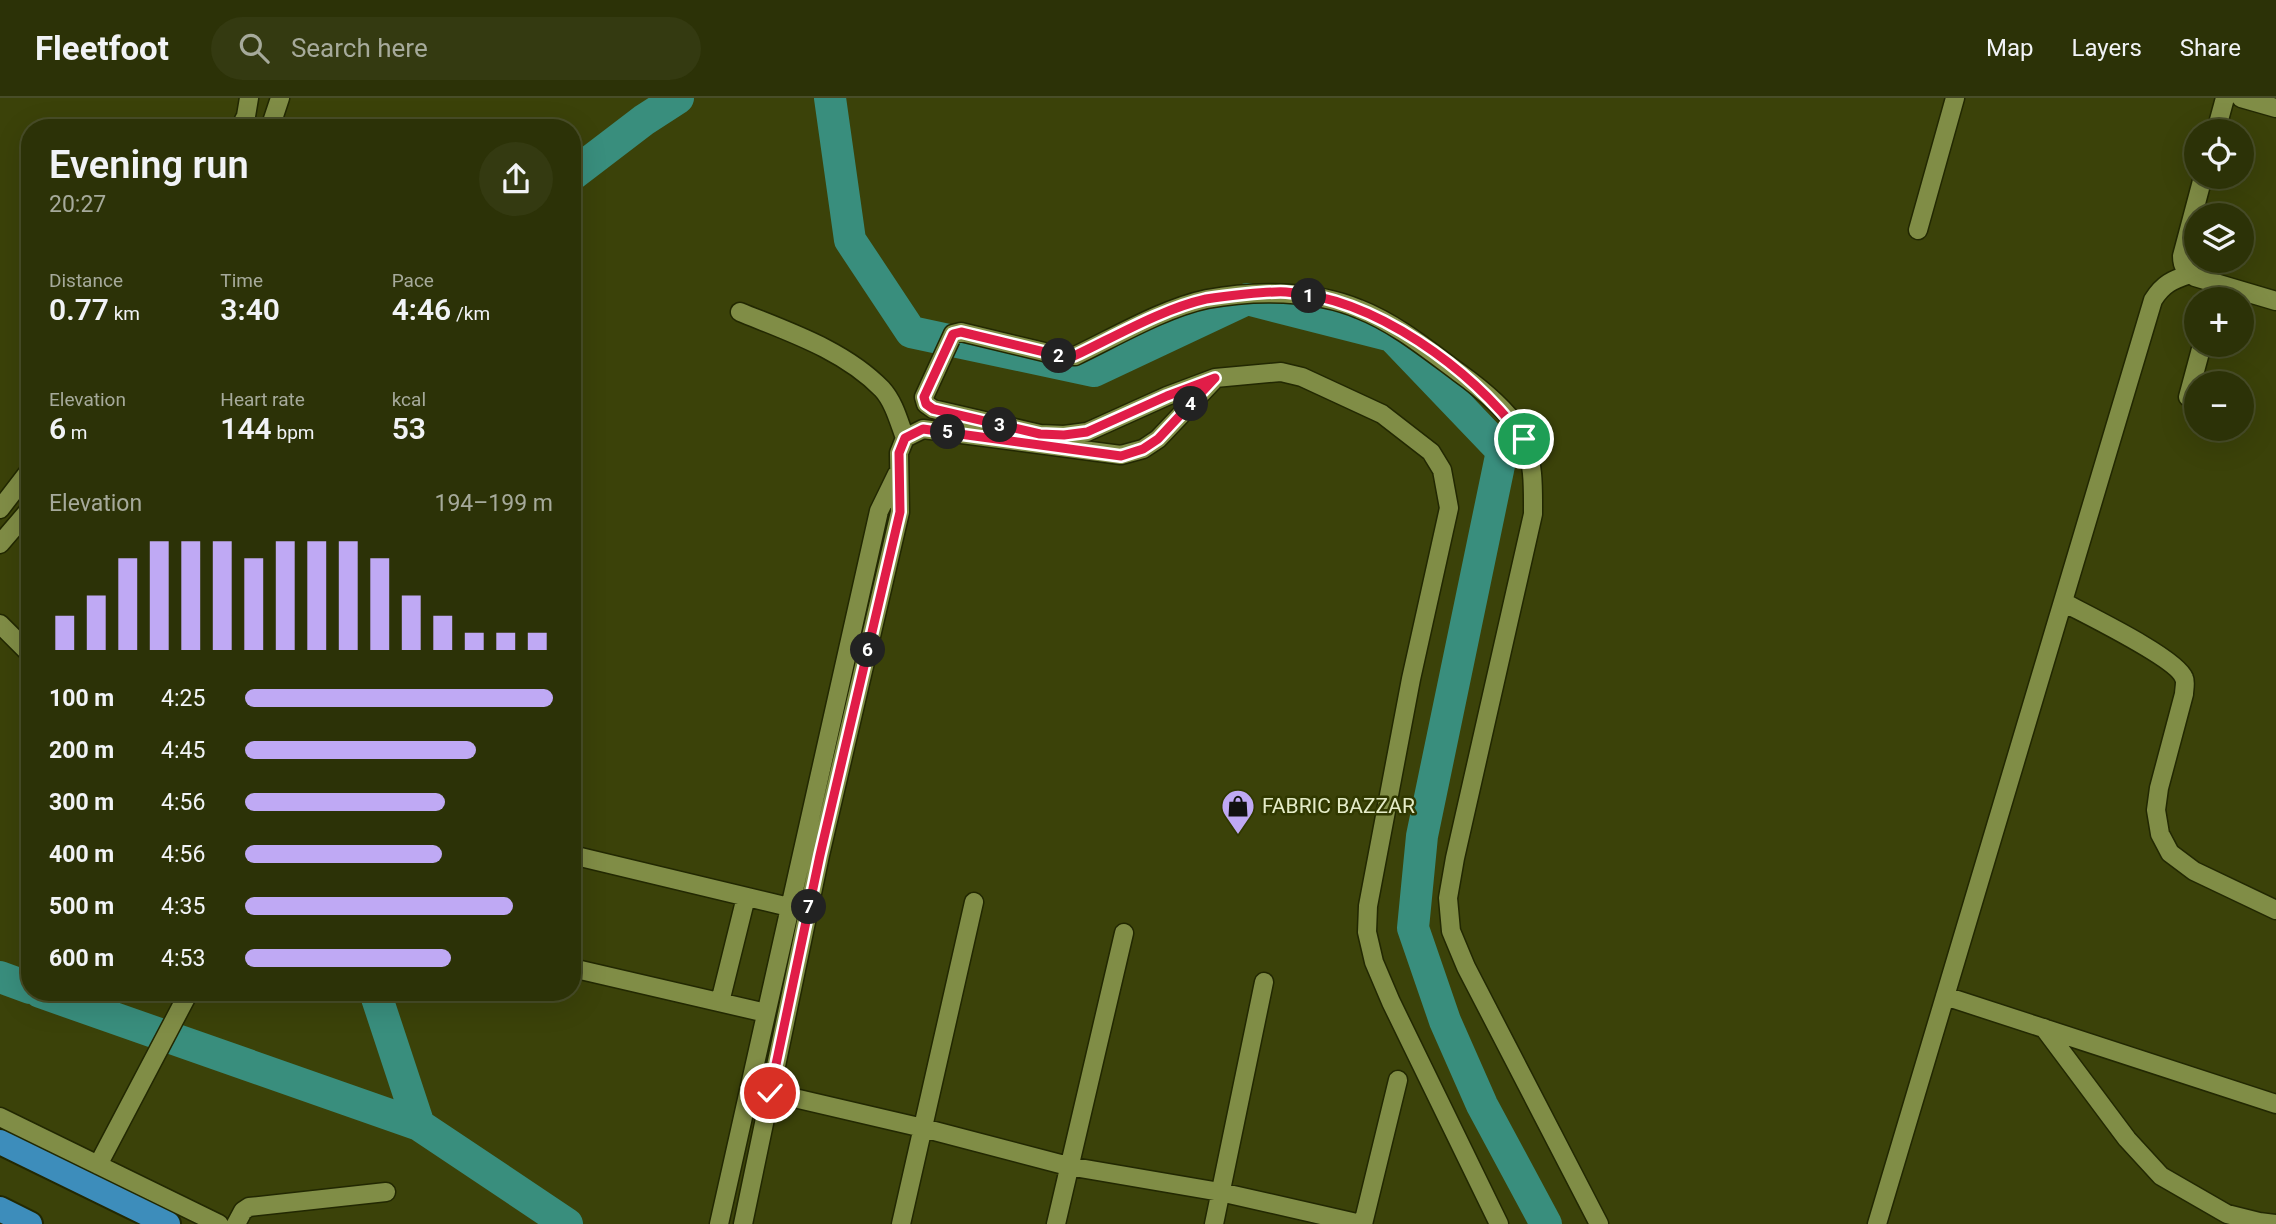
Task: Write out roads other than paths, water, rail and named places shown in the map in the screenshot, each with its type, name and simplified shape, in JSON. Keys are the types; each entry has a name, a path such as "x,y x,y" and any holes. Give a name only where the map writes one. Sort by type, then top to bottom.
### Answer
{"highway":[{"path":"0,1142 168,1224"},
{"path":"0,1209 30,1224"}],"street":[{"path":"244,119 249,98"},
{"path":"273,119 280,98"},
{"path":"1918,230 1955,98"},
{"path":"2219,119 2225,98"},
{"path":"2241,98 2276,108"},
{"path":"2200,189 2182,265 2210,287"},
{"path":"1877,1224 2153,300 2170,280 2190,274"},
{"path":"1499,1224 1391,1002 1374,962 1367,932 1368,906 1411,678 1449,508 1442,470 1431,452 1382,414 1302,377 1281,372 1215,378 1087,432 1064,435 1040,434 933,409 926,404 924,397 953,334 961,332 1061,356 1074,356 1180,307 1208,299 1285,292 1360,309 1418,342 1477,386 1508,417 1524,439 1532,468 1533,514 1455,858 1448,898 1451,931 1466,967 1599,1224"},
{"path":"2254,298 2276,301"},
{"path":"740,312 814,342 849,363 881,389 890,401 905,438"},
{"path":"743,1224 820,855 900,512 899,453 905,438 923,429 1121,456 1143,449 1158,439 1215,378"},
{"path":"719,1224 879,511 898,471"},
{"path":"0,509 21,482"},
{"path":"0,544 21,520"},
{"path":"2063,602 2158,654 2176,666 2185,678 2184,694 2155,810 2160,834 2170,853 2194,871 2272,902"},
{"path":"0,624 21,645"},
{"path":"581,857 789,907"},
{"path":"720,1002 746,897"},
{"path":"901,1224 974,902"},
{"path":"1056,1224 1124,933"},
{"path":"581,970 766,1013"},
{"path":"1214,1224 1264,982"},
{"path":"1945,996 2276,1104"},
{"path":"97,1165 185,1001"},
{"path":"2044,1028 2127,1139 2161,1176 2228,1214 2276,1224"},
{"path":"749,1086 1068,1166 1220,1192 1362,1224 1398,1080"},
{"path":"0,1117 219,1224"},
{"path":"236,1224 249,1207 386,1192"}],"waterway":[{"path":"581,168 678,98"},
{"path":"830,98 850,240 911,332 1094,371 1247,299 1392,336 1502,451 1422,836 1413,928 1445,1021 1482,1105 1546,1224"},
{"path":"0,977 21,985"},
{"path":"66,1001 419,1125 378,1001"},
{"path":"419,1125 567,1224"}],"place":[{"name":"FABRIC BAZZAR","path":"1238,836"}]}
